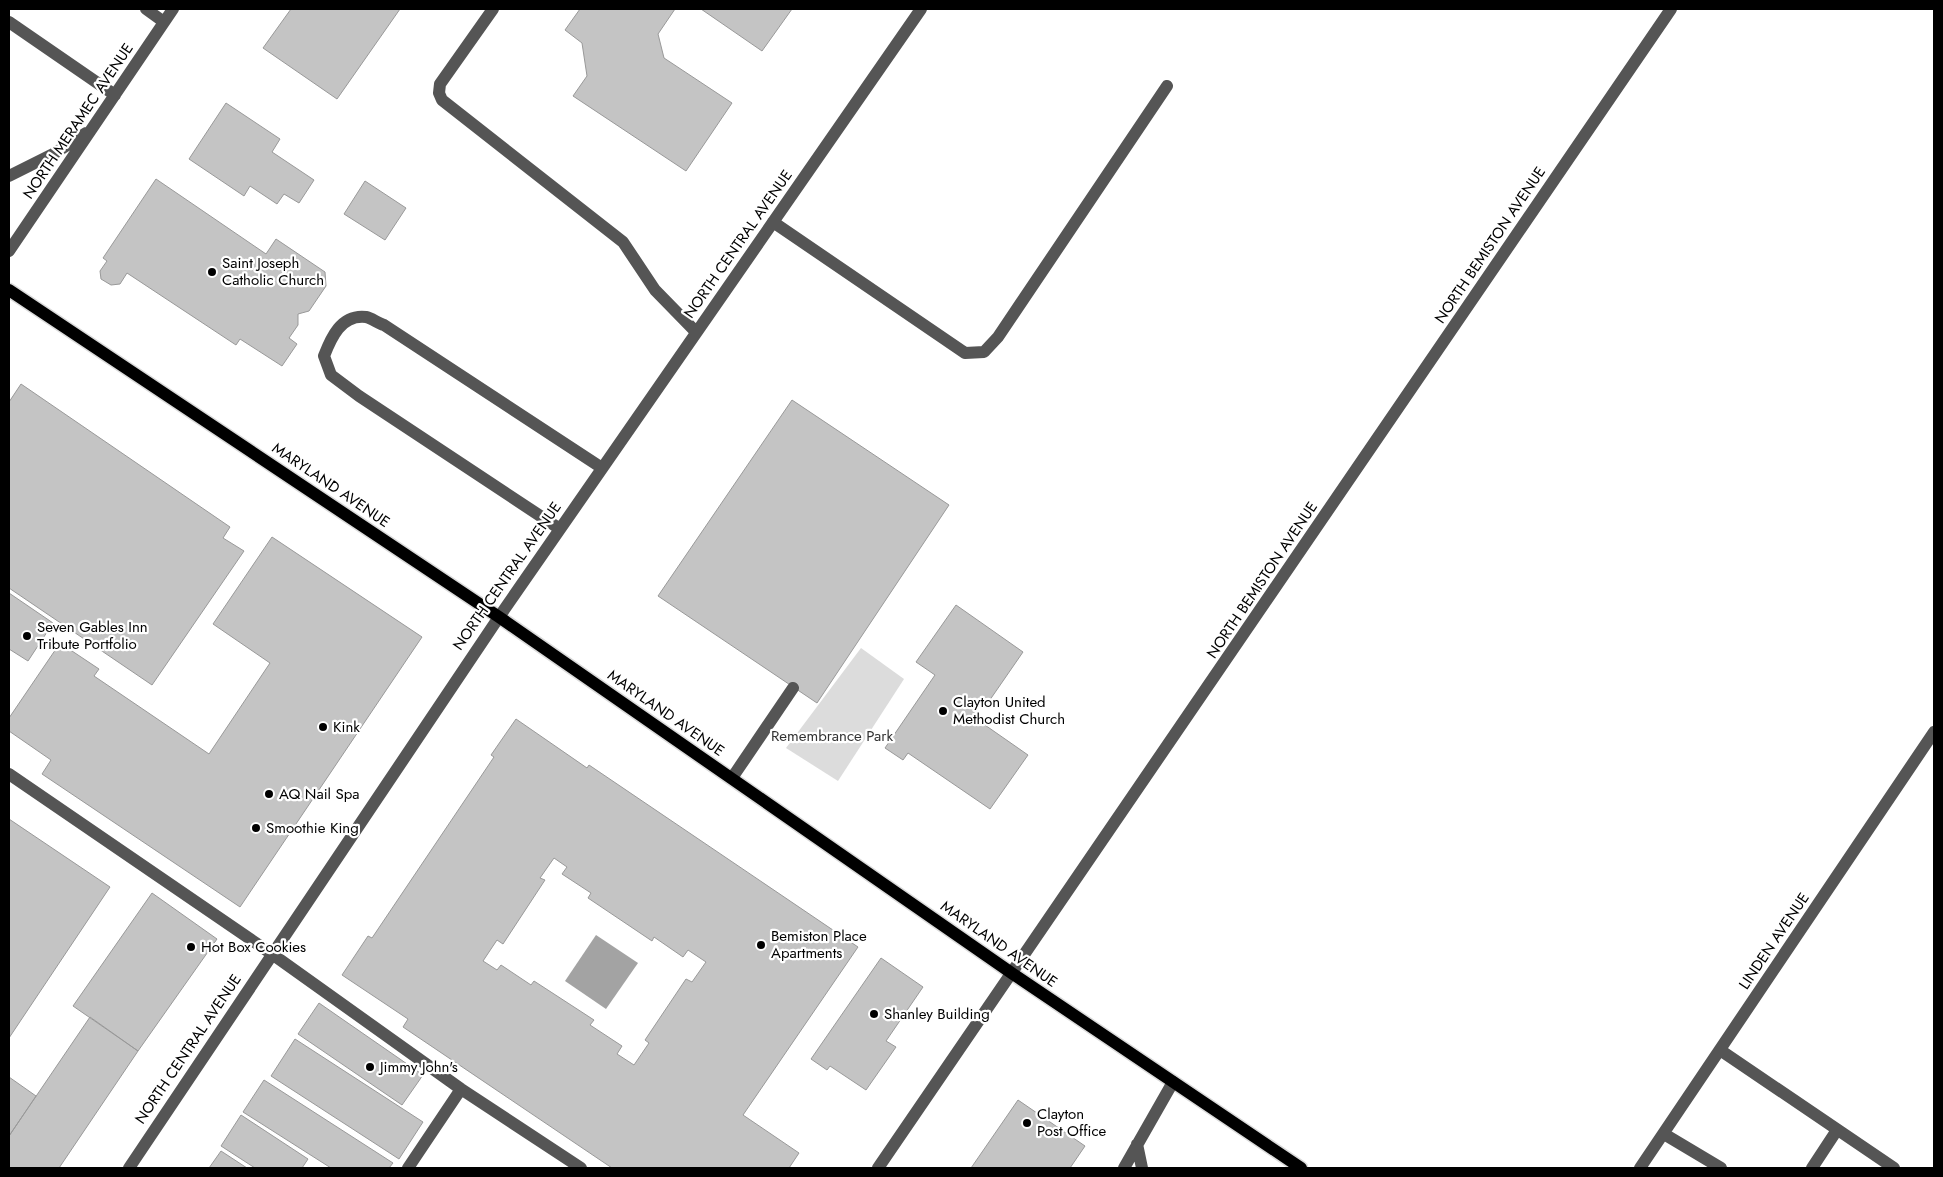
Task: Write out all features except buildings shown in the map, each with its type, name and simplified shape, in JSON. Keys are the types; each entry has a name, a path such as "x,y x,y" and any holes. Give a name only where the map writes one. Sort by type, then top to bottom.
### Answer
{"main road":[{"name":"MARYLAND AVENUE","path":"9,290 499,617 1013,974 1301,1168"}],"street":[{"path":"146,9 164,22"},
{"name":"NORTH MERAMEC AVENUE","path":"9,251 173,9"},
{"path":"493,9 440,84 439,92 442,100 623,242 654,290 696,332"},
{"name":"NORTH CENTRAL AVENUE","path":"128,1168 499,617 921,9"},
{"name":"NORTH BEMISTON AVENUE","path":"878,1168 1013,974 1672,9"},
{"path":"9,22 115,96"},
{"path":"773,222 965,352 984,352 998,338 1168,86"},
{"path":"9,176 55,153 90,131"},
{"path":"560,529 359,396 331,375 324,356 332,333 347,321 366,317 384,326 602,468"},
{"path":"732,778 793,688"},
{"name":"LINDEN AVENUE","path":"1640,1168 1934,732"},
{"path":"9,774 272,954 461,1089 581,1168"},
{"path":"1720,1050 1894,1168"},
{"path":"1124,1168 1173,1082"},
{"path":"408,1168 461,1089"},
{"path":"1812,1168 1837,1130"},
{"path":"1664,1134 1721,1168"},
{"path":"1136,1144 1142,1168"}],"green space":[{"name":"Remembrance Park","path":"861,648 904,679 838,781 786,748"}],"shaded area":[{"path":"596,935 638,963 606,1009 565,981"}],"place":[{"name":"Saint Joseph Catholic Church","path":"212,272"},
{"name":"Seven Gables Inn Tribute Portfolio","path":"27,636"},
{"name":"Clayton United Methodist Church","path":"943,711"},
{"name":"Kink","path":"323,727"},
{"name":"AQ Nail Spa","path":"269,794"},
{"name":"Smoothie King","path":"256,828"},
{"name":"Bemiston Place Apartments","path":"761,945"},
{"name":"Hot Box Cookies","path":"191,947"},
{"name":"Shanley Building","path":"874,1014"},
{"name":"Jimmy John's","path":"370,1067"},
{"name":"Clayton Post Office","path":"1027,1123"}]}
